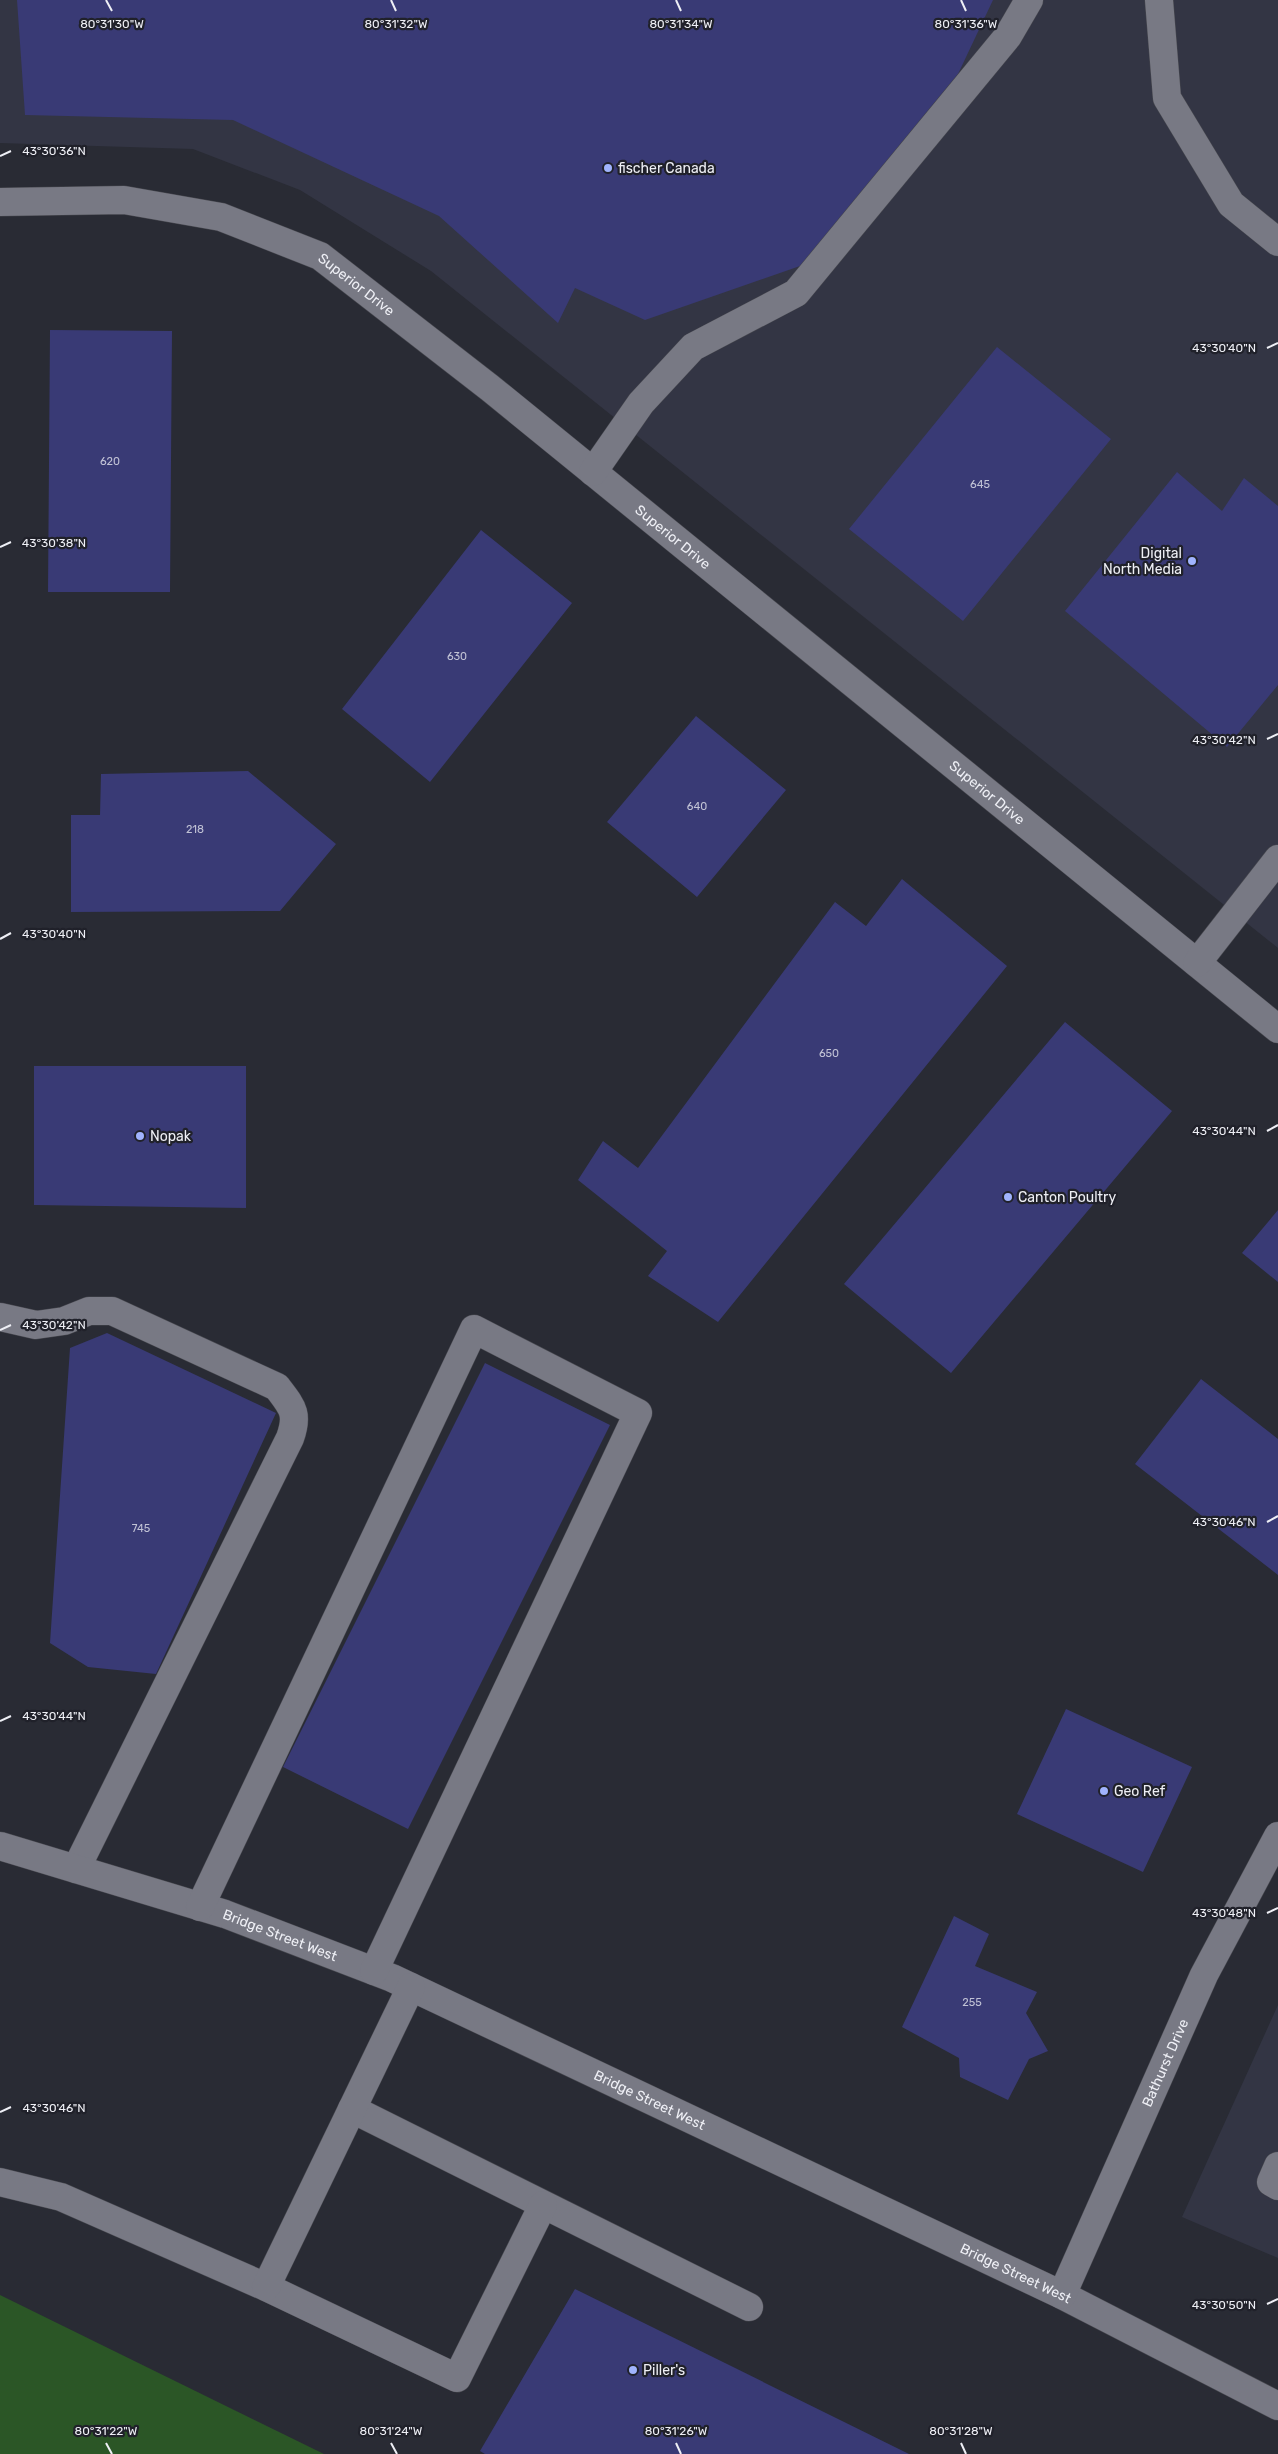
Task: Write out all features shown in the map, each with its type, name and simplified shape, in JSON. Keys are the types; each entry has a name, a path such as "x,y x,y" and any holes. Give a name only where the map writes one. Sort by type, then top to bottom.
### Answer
{"street":[{"path":"593,472 641,403 693,347 796,293 1008,36 1029,0"},
{"path":"1159,0 1167,98 1231,204 1278,242"},
{"name":"Superior Drive","path":"0,202 124,200 222,217 320,256 490,388 1278,1028"},
{"path":"1197,963 1278,859"},
{"path":"0,1317 36,1325 64,1321 88,1311 112,1311 277,1387 292,1407 295,1423 277,1464 76,1869"},
{"path":"200,1907 474,1329 638,1413 374,1971"},
{"name":"Bathurst Drive","path":"1062,2295 1204,1975 1278,1836"},
{"name":"Bridge Street West","path":"0,1846 225,1914 411,1987 1062,2295 1278,2406"},
{"path":"266,2287 411,1987"},
{"path":"352,2109 749,2307"},
{"path":"1278,2166 1271,2182 1278,2186"},
{"path":"0,2182 61,2197 266,2287 457,2378 542,2205"}],"shaded area":[{"path":"0,0 1278,0 1278,948 431,271 300,190 193,149 0,143"},
{"path":"1278,2005 1278,2258 1182,2217"}],"green space":[{"path":"0,2295 324,2454 0,2454"}],"building":[{"name":"fischer Canada","path":"17,0 993,0 958,74 800,266 645,320 575,288 558,323 439,216 233,120 25,115"},
{"path":"50,330 172,331 170,592 48,592"},
{"path":"997,347 1111,439 963,621 849,529"},
{"name":"Digital North Media","path":"1177,472 1222,511 1244,478 1278,506 1278,685 1227,747 1065,611"},
{"path":"481,530 572,603 430,782 342,709"},
{"path":"696,716 786,790 697,897 607,822"},
{"path":"248,771 336,844 280,911 71,912 71,815 100,815 101,774"},
{"path":"902,879 1007,966 718,1322 648,1276 667,1251 578,1180 603,1141 638,1168 835,902 866,926"},
{"name":"Canton Poultry","path":"1065,1022 1172,1111 951,1373 844,1284"},
{"name":"Nopak","path":"34,1066 246,1066 246,1208 34,1205"},
{"path":"1278,1210 1278,1282 1242,1253"},
{"path":"107,1333 276,1413 156,1674 88,1667 50,1643 70,1348"},
{"path":"485,1363 610,1425 408,1829 283,1767"},
{"path":"1201,1379 1278,1439 1278,1575 1135,1464"},
{"name":"Geo Ref","path":"1066,1709 1192,1767 1143,1872 1017,1814"},
{"path":"954,1916 989,1934 975,1966 1037,1992 1026,2013 1048,2051 1029,2059 1008,2100 960,2077 959,2058 902,2027"},
{"name":"Piller's","path":"575,2289 909,2454 485,2454 480,2451"}],"place":[{"name":"fischer Canada","path":"608,168"},
{"name":"Digital North Media","path":"1192,561"},
{"name":"Nopak","path":"140,1136"},
{"name":"Canton Poultry","path":"1008,1197"},
{"name":"Geo Ref","path":"1104,1791"},
{"name":"Piller's","path":"633,2370"}]}
